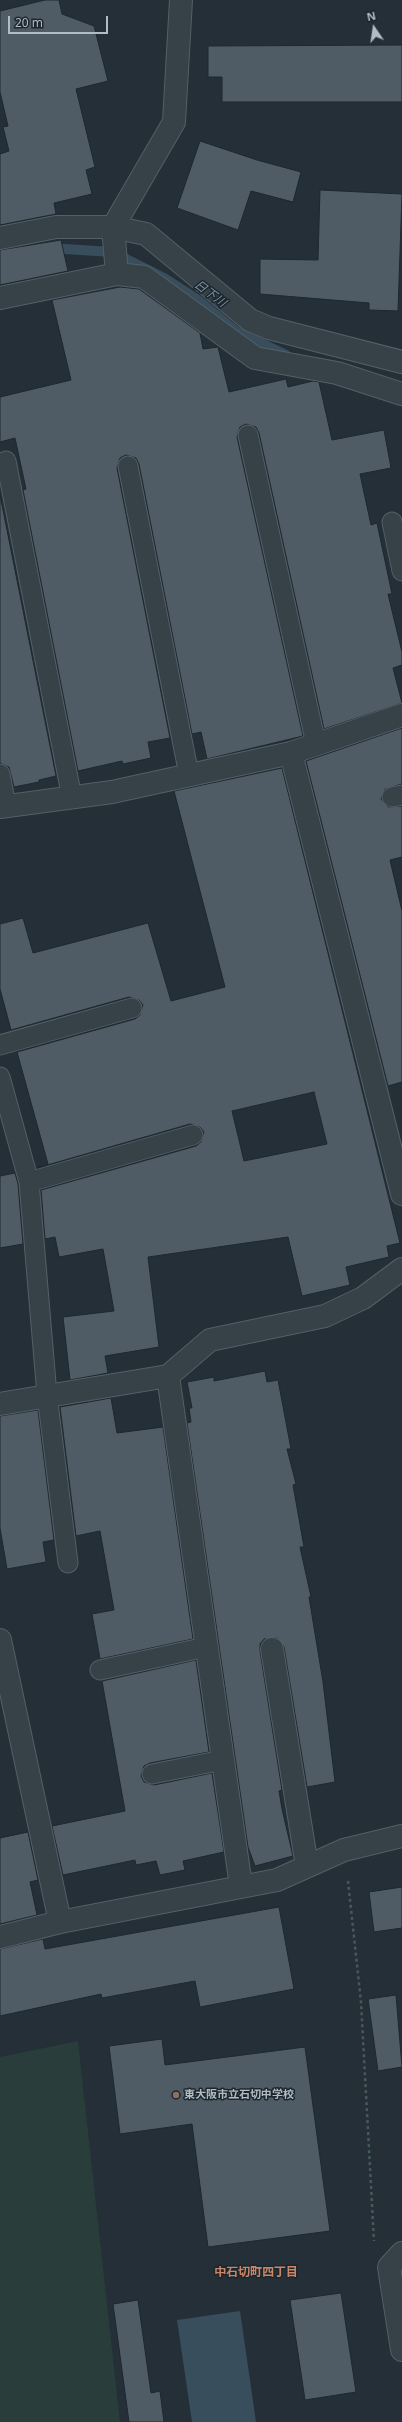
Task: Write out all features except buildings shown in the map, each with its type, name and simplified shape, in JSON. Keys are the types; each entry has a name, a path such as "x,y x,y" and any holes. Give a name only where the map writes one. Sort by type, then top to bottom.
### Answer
{"street":[{"path":"116,252 174,122 181,0"},
{"path":"0,238 56,227 116,252 144,277 255,358 337,374 402,394"},
{"path":"0,298 116,252 146,234 250,320 269,328 402,362"},
{"path":"3,807 112,792 291,753 402,715"},
{"path":"291,753 402,1194"},
{"path":"0,1404 168,1376 210,1340 325,1316 363,1298 402,1269"},
{"path":"168,1376 241,1886"},
{"path":"0,1640 60,1922"},
{"path":"272,1648 307,1866"},
{"path":"0,1937 60,1922 277,1880 344,1850 402,1836"},
{"path":"396,2260 402,2350"}],"lane":[{"path":"248,434 316,744"},
{"path":"6,461 72,798"},
{"path":"128,466 189,775"},
{"path":"392,522 402,571"},
{"path":"0,774 3,807"},
{"path":"0,1045 132,1008"},
{"path":"0,1077 29,1182 47,1395 68,1563"},
{"path":"29,1182 193,1135"},
{"path":"100,1670 206,1647"},
{"path":"152,1774 223,1760"}],"path":[{"path":"344,1850 361,2002 374,2243 396,2260"}],"green space":[{"path":"78,2041 120,2422 0,2422 0,2057"}],"water":[{"path":"240,2311 256,2422 192,2422 177,2320"}],"waterway":[{"name":"日下川","path":"49,248 112,252 164,278 198,300 236,331 286,355"}],"place":[{"name":"東大阪市立石切中学校","path":"176,2095"}],"district":[{"name":"中石切町四丁目","path":"256,2273"}]}
